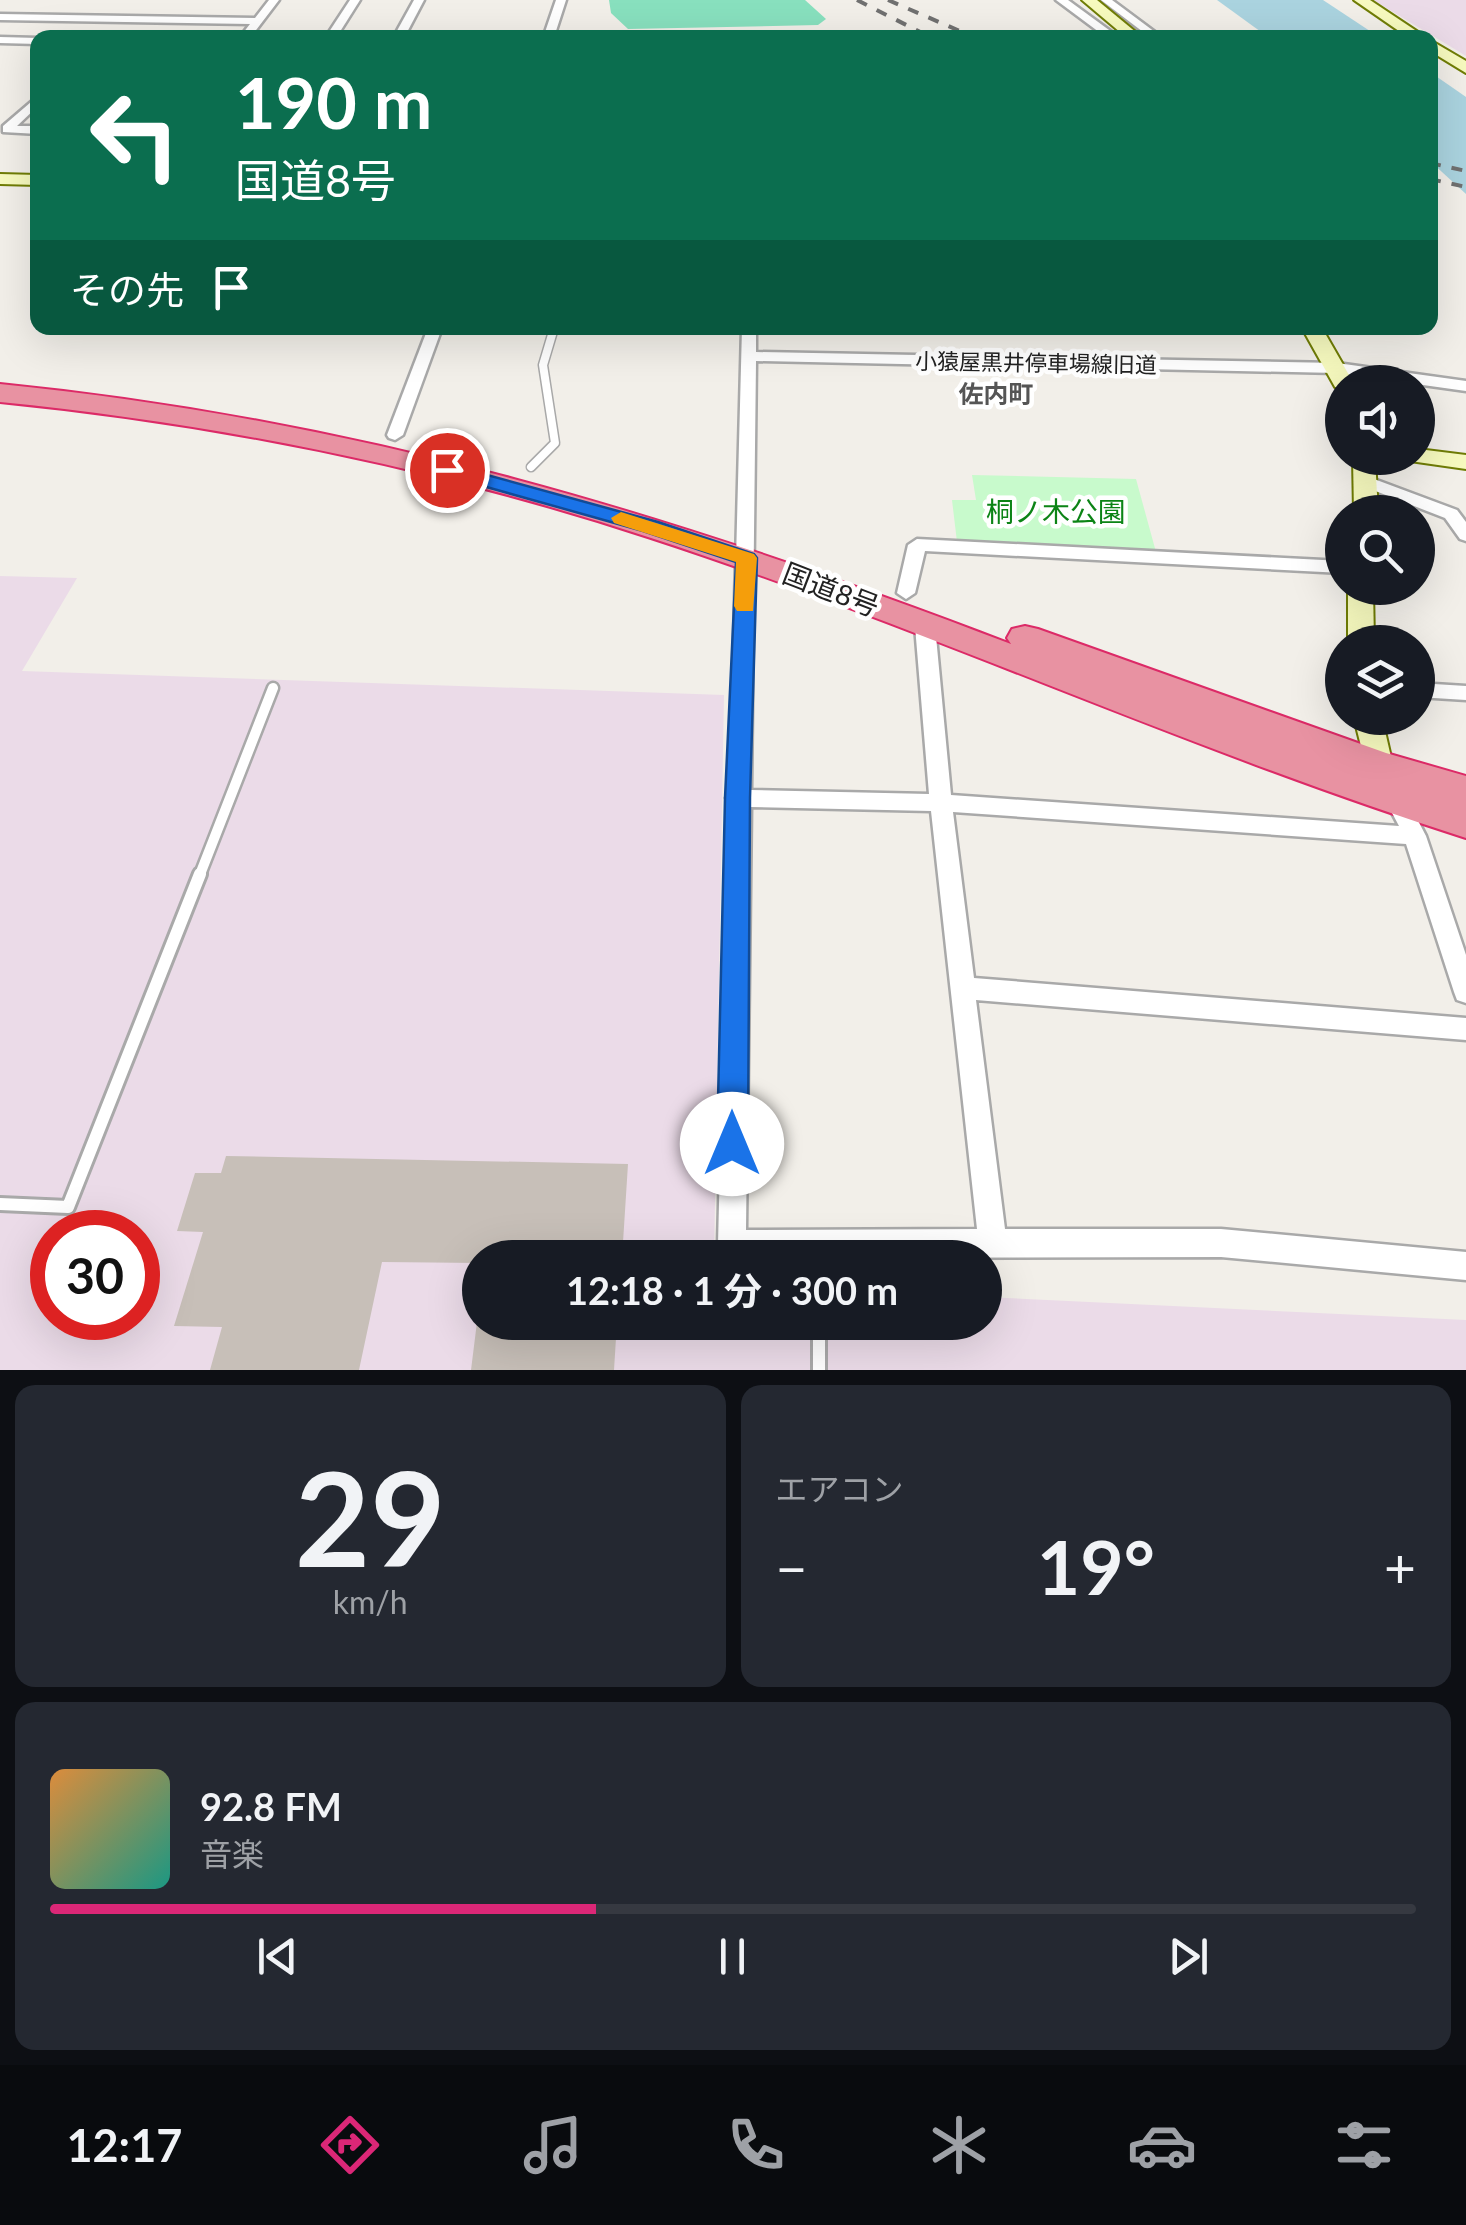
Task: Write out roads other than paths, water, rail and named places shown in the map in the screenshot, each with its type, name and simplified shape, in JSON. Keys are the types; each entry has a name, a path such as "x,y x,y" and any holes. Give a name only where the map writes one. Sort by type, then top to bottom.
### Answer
{"highway":[{"name":"国道8号","path":"0,375 196,398 531,467 747,547 925,626 1396,802 1466,822"},
{"name":"国道8号","path":"0,394 122,408 379,451 650,526 747,547 906,593 1378,766 1466,792"}],"street":[{"path":"251,30 274,0"},
{"path":"335,30 355,0"},
{"path":"402,30 418,0 409,0"},
{"path":"550,30 561,0"},
{"path":"1061,0 1104,30"},
{"path":"1088,0 1126,30"},
{"path":"1106,0 1147,30"},
{"path":"1361,0 1408,30"},
{"path":"0,17 258,21"},
{"path":"0,40 30,41"},
{"path":"1438,49 1466,68"},
{"path":"30,107 7,129 30,130"},
{"path":"0,179 30,180"},
{"path":"395,436 432,335"},
{"path":"732,1240 749,335"},
{"path":"1316,335 1334,365"},
{"name":"小猿屋黒井停車場線旧道","path":"748,356 1325,375"},
{"name":"小猿屋黒井停車場線旧道","path":"1435,383 1466,386"},
{"path":"1435,458 1466,462"},
{"path":"1376,475 1451,514 1466,535"},
{"path":"906,593 917,545 1325,566"},
{"path":"925,626 941,802 992,1240"},
{"path":"1435,691 1466,693"},
{"path":"1372,735 1378,766 1414,836 1466,992"},
{"path":"738,798 941,802 1414,836"},
{"path":"963,988 1466,1028"},
{"path":"1002,1245 1221,1243 1466,1266"}],"lane":[{"path":"531,467 555,443 544,365 552,335"},
{"path":"0,1204 68,1207 273,688"},
{"path":"818,1340 819,1370"}],"water":[{"path":"1217,0 1323,0 1368,30 1258,30"},
{"path":"1438,78 1466,97 1466,194 1438,168"}],"railway":[{"path":"857,0 916,30"},
{"path":"888,0 957,30"},
{"path":"1438,165 1466,171"},
{"path":"1438,181 1466,187"}],"district":[{"name":"佐内町","path":"996,394"}],"park label":[{"name":"桐ノ木公園","path":"1056,512"}]}
